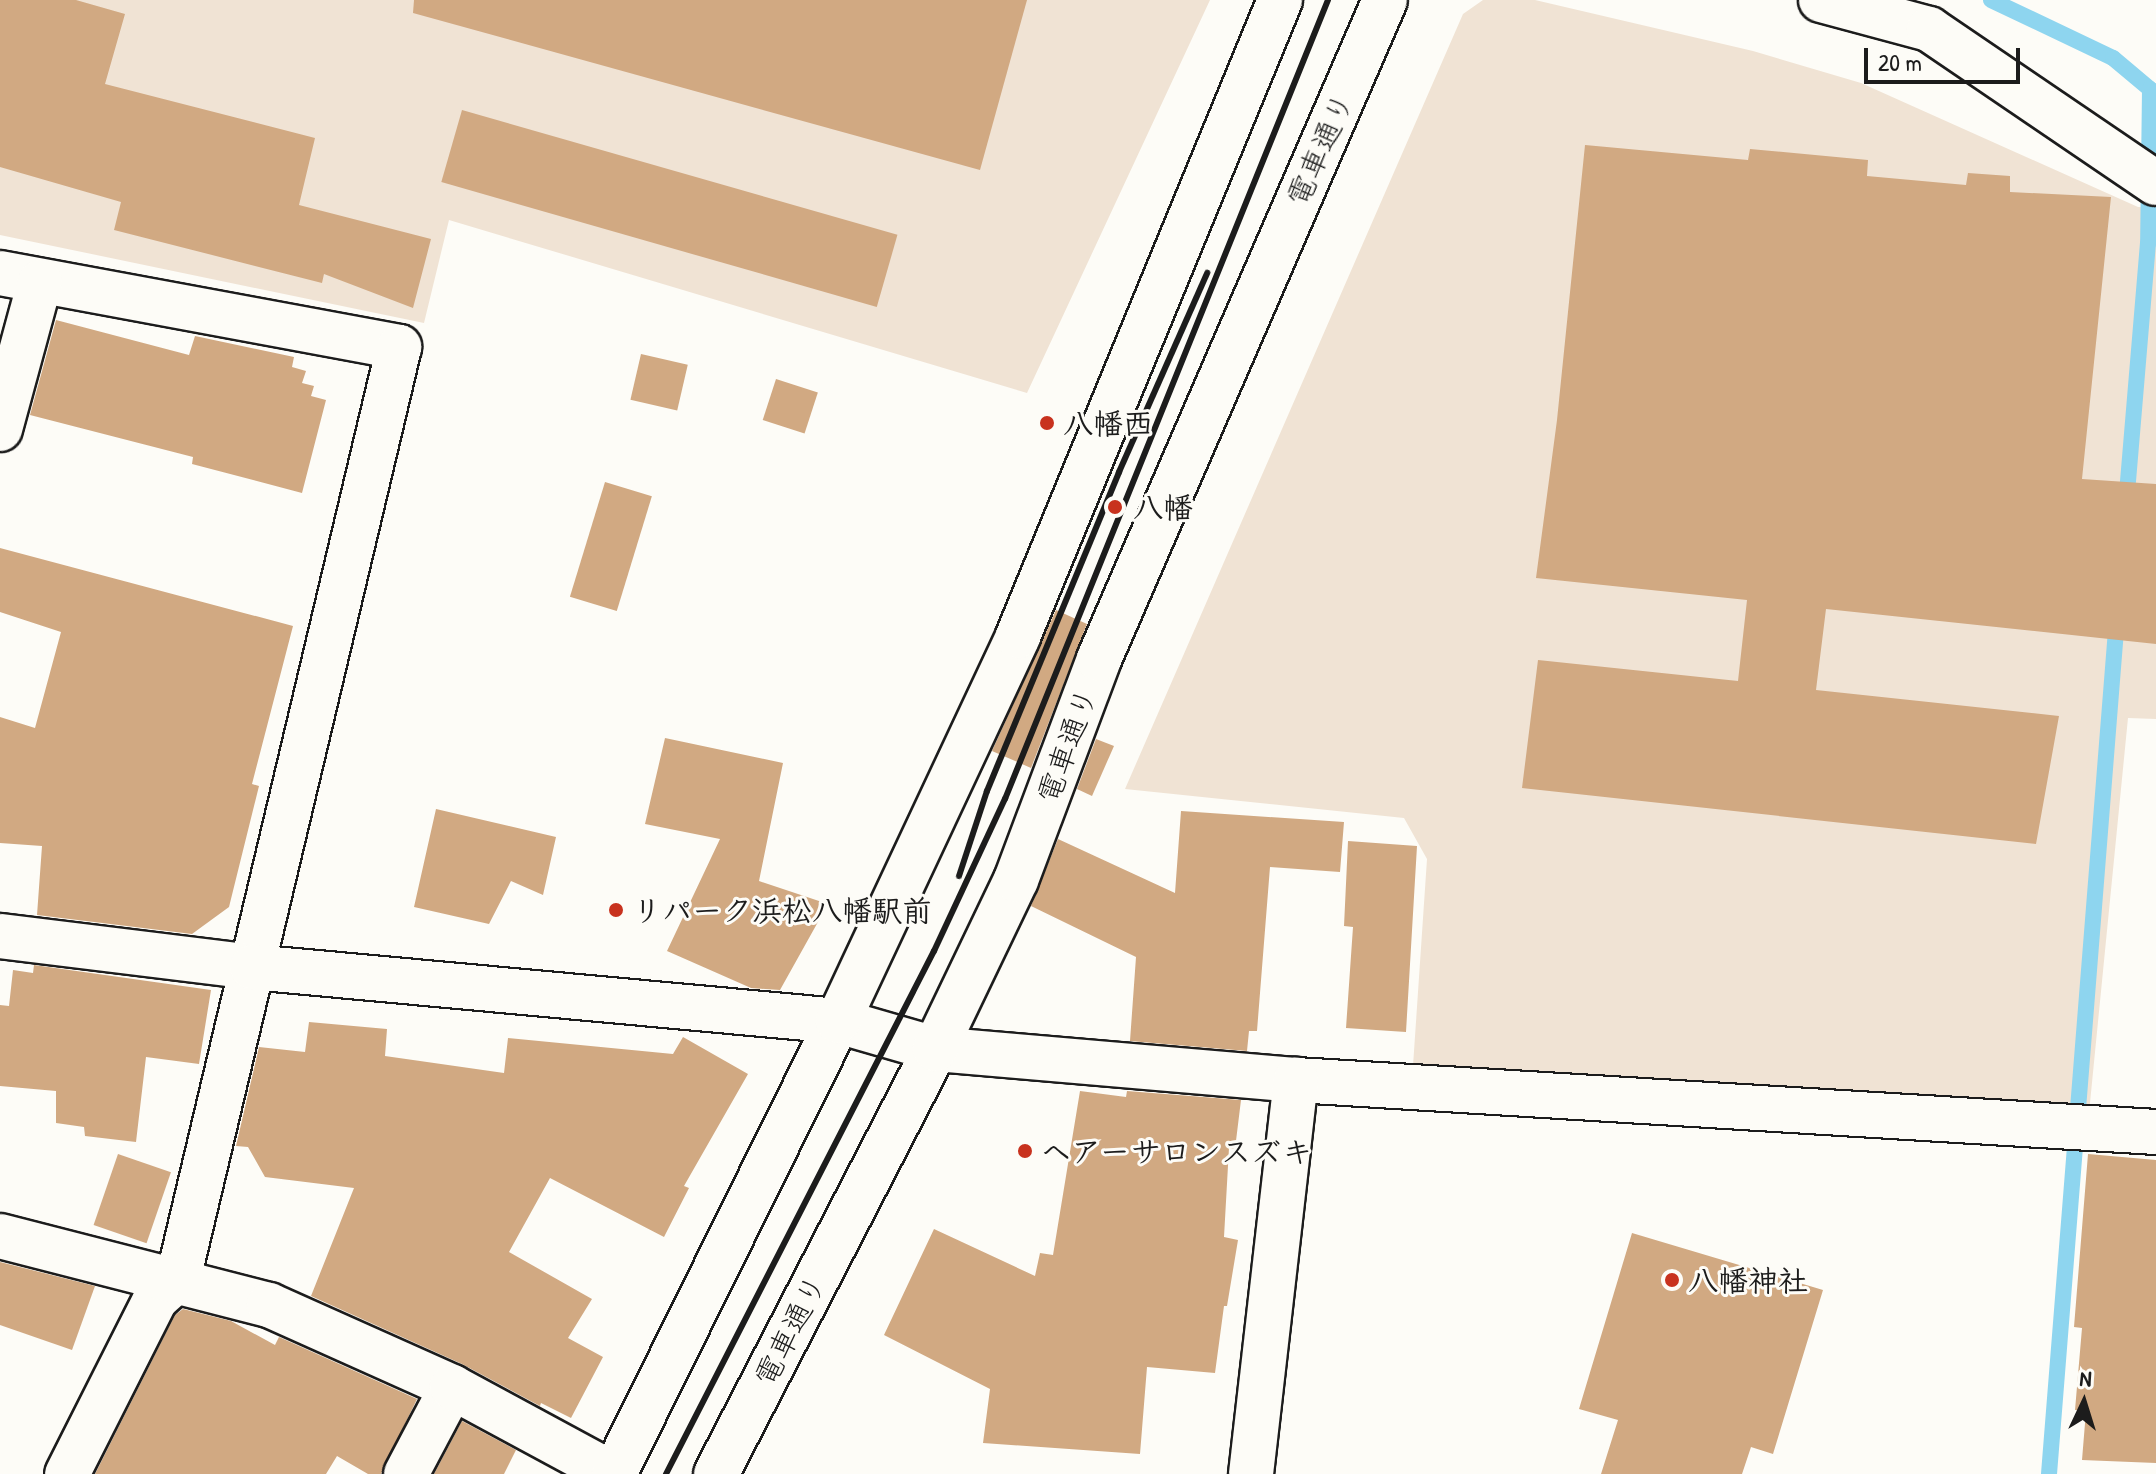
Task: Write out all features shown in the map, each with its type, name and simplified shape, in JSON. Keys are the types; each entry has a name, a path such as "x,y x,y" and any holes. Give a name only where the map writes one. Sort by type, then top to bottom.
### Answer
{"street":[{"path":"0,1236 178,1279 269,1305 452,1387 613,1474 838,1021 1018,636 1280,0"},
{"name":"電車通り","path":"716,1474 935,1049 1016,880 1099,659 1385,0"},
{"path":"1821,0 1930,14 2156,183"},
{"path":"0,429 20,278 399,347 178,1279 155,1300 67,1474"},
{"path":"0,936 252,967 838,1021 935,1049 1296,1080 2156,1132"},
{"path":"1251,1474 1296,1080"},
{"path":"406,1474 452,1387"}],"shaded area":[{"path":"0,0 1210,0 1027,393 449,220 424,323 0,235"},
{"path":"1483,0 1535,0 1753,51 1861,83 2138,207 2156,208 2156,719 2128,718 2089,1113 1413,1066 1427,859 1404,818 1125,789 1463,14"}],"building":[{"path":"0,0 76,0 125,14 105,84 315,138 299,205 431,239 413,308 324,274 322,283 114,230 121,202 0,167"},
{"path":"414,0 1027,0 980,170 413,13"},
{"path":"462,110 897,235 877,307 441,182"},
{"path":"1585,145 1748,160 1750,149 1868,160 1867,176 1966,185 1968,173 2010,176 2010,192 2111,197 2082,479 2156,484 2156,644 1826,609 1816,690 2059,716 2036,844 1522,788 1538,660 1738,681 1747,600 1536,578 1557,420"},
{"path":"56,320 189,355 195,336 294,357 292,367 306,371 302,383 314,386 311,396 326,400 302,493 192,464 193,457 30,415"},
{"path":"641,354 688,365 677,411 630,400"},
{"path":"776,379 818,393 805,433 763,420"},
{"path":"605,482 652,496 617,611 570,597"},
{"path":"0,548 293,626 252,784 259,786 229,907 192,934 37,915 42,846 0,843 0,717 35,728 61,632 0,612"},
{"path":"1056,610 1087,624 1031,768 992,751"},
{"path":"665,738 783,763 759,881 828,904 780,990 751,988 667,951 720,839 645,824"},
{"path":"1096,739 1114,746 1092,796 1077,789"},
{"path":"436,809 556,837 543,895 511,881 489,924 414,907"},
{"path":"1181,811 1344,822 1340,872 1270,867 1257,1031 1249,1031 1247,1051 1130,1041 1136,957 1031,906 1058,839 1175,893"},
{"path":"1348,841 1417,846 1406,1032 1346,1028 1353,927 1344,926"},
{"path":"34,965 211,990 199,1064 146,1057 136,1142 85,1136 84,1127 56,1123 56,1091 0,1086 0,1005 9,1006 13,970 33,973"},
{"path":"309,1022 387,1029 385,1056 504,1073 508,1038 673,1054 683,1037 748,1074 684,1186 689,1188 664,1237 550,1178 509,1252 592,1299 568,1338 603,1357 571,1418 541,1403 540,1406 462,1364 311,1296 354,1188 265,1177 248,1147 236,1146 259,1047 305,1052"},
{"path":"1080,1091 1126,1097 1127,1091 1241,1100 1235,1149 1229,1148 1224,1237 1238,1240 1227,1306 1224,1306 1215,1373 1147,1367 1140,1454 983,1443 990,1389 884,1335 934,1229 1035,1276 1040,1253 1053,1255"},
{"path":"118,1154 171,1172 147,1243 94,1225"},
{"path":"2088,1154 2156,1160 2156,1463 2082,1460 2086,1411 2075,1410 2082,1328 2074,1327"},
{"path":"1632,1233 1823,1290 1773,1454 1751,1447 1742,1474 1601,1474 1618,1420 1579,1409"},
{"path":"0,1262 95,1286 72,1350 0,1325"},
{"path":"183,1309 231,1321 275,1345 279,1337 417,1399 381,1474 368,1474 337,1456 326,1474 95,1474 175,1315"},
{"path":"462,1421 516,1450 504,1474 434,1474"}],"waterway":[{"path":"1991,0 2113,58 2150,89 2148,243 2126,503"},
{"path":"2049,1474 2117,618"}],"railway":[{"path":"666,1474 934,951 1005,799 1328,0"},
{"path":"959,876 987,791 1119,472 1207,273"}],"place":[{"name":"八幡西","path":"1047,423"},
{"name":"八幡","path":"1115,507"},
{"name":"リパーク浜松八幡駅前","path":"616,910"},
{"name":"ヘアーサロンスズキ","path":"1025,1151"},
{"name":"八幡神社","path":"1672,1280"}]}
